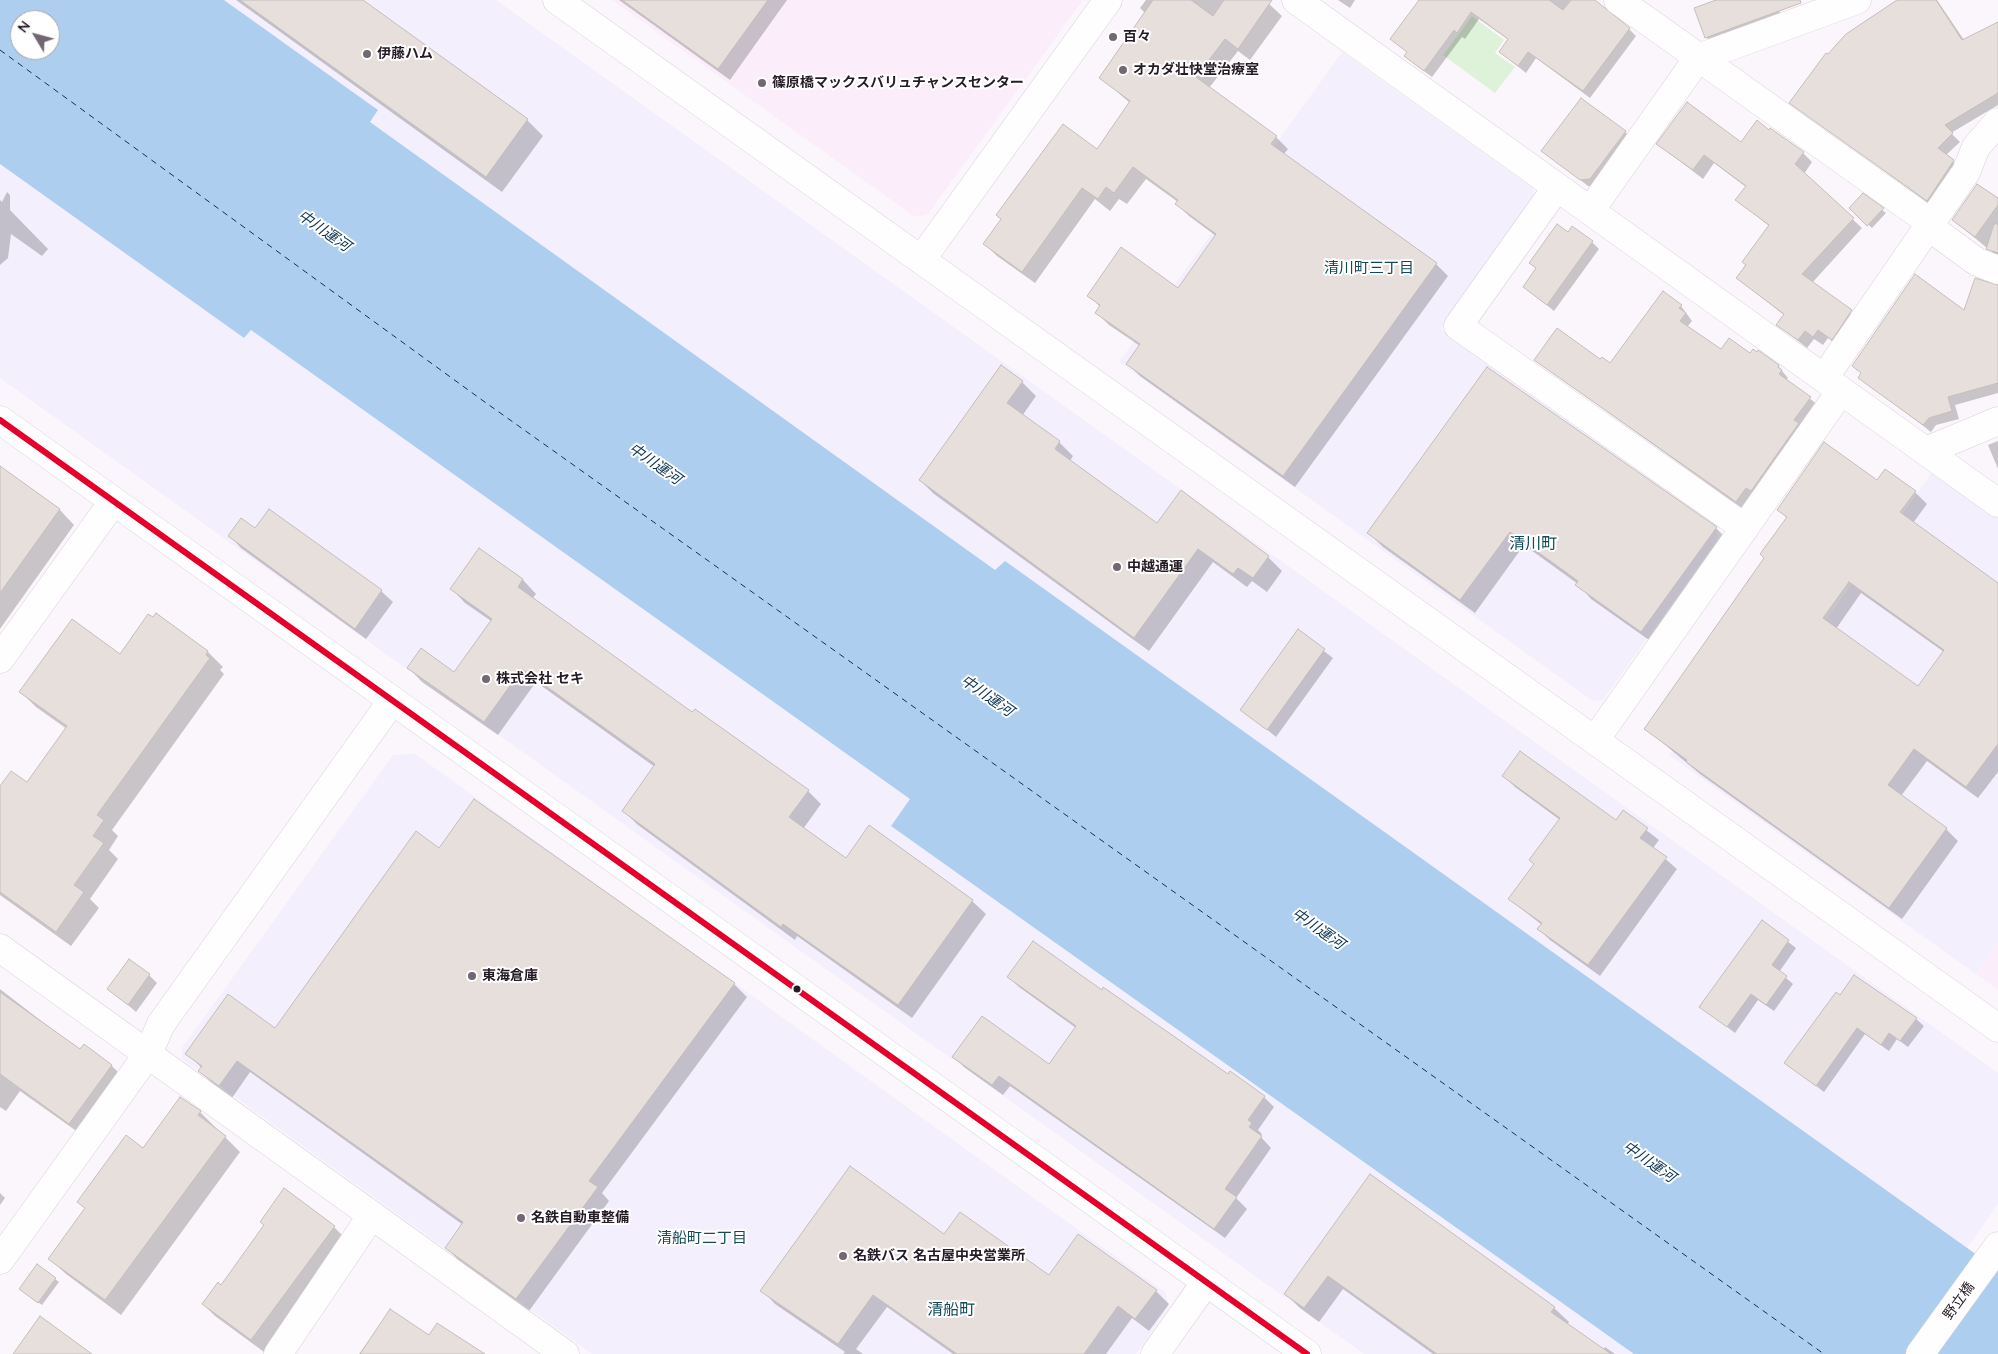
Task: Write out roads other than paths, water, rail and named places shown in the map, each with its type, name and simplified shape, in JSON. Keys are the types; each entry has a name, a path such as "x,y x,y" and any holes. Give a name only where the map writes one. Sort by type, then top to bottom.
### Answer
{"street":[{"path":"557,0 1998,1028"},
{"path":"921,260 1108,0"},
{"path":"1296,0 1998,503"},
{"path":"1618,0 1929,225 1977,262 1998,270"},
{"path":"1590,210 1698,58 1857,0"},
{"path":"1594,740 1745,528 1929,225 1966,172 1976,147 1998,122"},
{"path":"1557,187 1458,326 1745,528"},
{"path":"0,420 1307,1354"},
{"path":"1926,451 1998,421"},
{"path":"0,659 113,502"},
{"path":"0,1260 148,1054 160,1024 392,701"},
{"path":"0,948 372,1215 558,1352"},
{"path":"278,1354 372,1215"},
{"name":"野立橋","path":"1920,1354 1998,1247"},
{"path":"1155,1354 1206,1282"}],"water":[{"name":"中川運河","path":"0,0 224,0 378,110 370,122 995,570 1005,561 1998,1270 1998,1354 1634,1354 891,826 910,799 251,330 244,338 0,164"}],"place":[{"name":"百々","path":"1113,37"},
{"name":"伊藤ハム","path":"367,54"},
{"name":"オカダ壮快堂治療室","path":"1123,70"},
{"name":"篠原橋マックスバリュチャンスセンター","path":"762,83"},
{"name":"中越通運","path":"1117,567"},
{"name":"株式会社 セキ","path":"486,679"},
{"name":"東海倉庫","path":"472,976"},
{"name":"名鉄自動車整備","path":"521,1218"},
{"name":"名鉄バス 名古屋中央営業所","path":"843,1256"}],"district":[{"name":"清川町三丁目","path":"1369,268"},
{"name":"清川町","path":"1533,544"},
{"name":"清船町二丁目","path":"702,1238"},
{"name":"清船町","path":"951,1310"}]}
